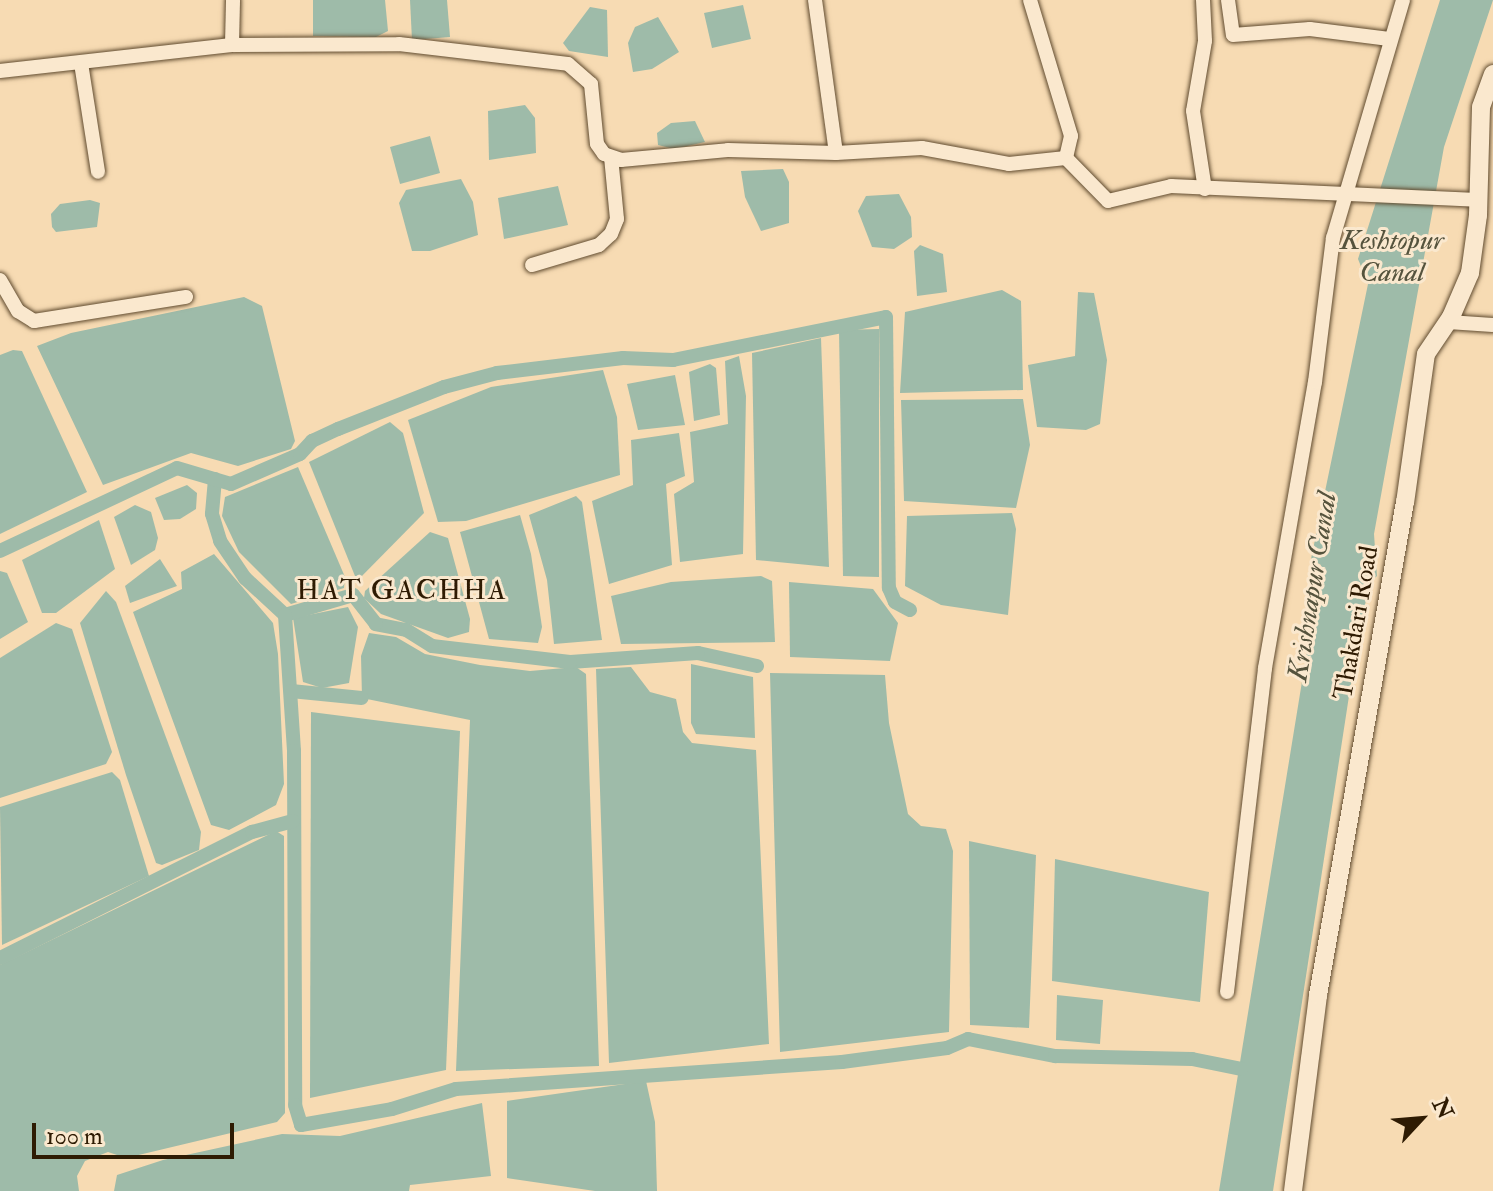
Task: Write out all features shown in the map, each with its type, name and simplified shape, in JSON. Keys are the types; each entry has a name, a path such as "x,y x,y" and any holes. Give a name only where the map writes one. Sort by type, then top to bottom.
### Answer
{"street":[{"path":"232,45 233,0"},
{"path":"815,0 836,153"},
{"path":"1030,0 1069,125 1072,143 1066,158"},
{"path":"1203,0 1205,41 1197,62 1193,111 1205,189"},
{"path":"1228,0 1233,35 1310,29 1389,39"},
{"path":"1227,992 1265,668 1315,382 1333,238 1349,194 1389,39 1403,0"},
{"path":"0,71 232,45 399,44 568,64 591,84 597,144 611,157 644,159 728,150 836,153 922,148 1009,164 1066,158"},
{"path":"81,63 98,172"},
{"name":"Thakdari Road","path":"1293,1191 1318,995 1405,503 1426,354 1448,322 1470,273 1481,107 1493,74"},
{"path":"532,265 599,245 611,234 617,219 611,157"},
{"path":"1066,158 1098,197 1108,201 1171,186 1477,200"},
{"path":"0,280 18,311 34,321 186,297"},
{"path":"1448,322 1493,325"}],"water":[{"path":"313,0 385,0 388,31 376,37 313,36"},
{"path":"410,0 447,0 450,37 412,40"},
{"name":"Keshtopur Canal","path":"1440,0 1493,0 1444,147 1374,534 1377,576 1369,583 1349,696 1273,1191 1219,1191 1321,565 1311,559 1368,284 1358,259"},
{"path":"743,5 751,39 712,48 704,13"},
{"path":"590,7 607,10 608,57 569,51 563,43"},
{"path":"658,17 679,52 652,69 633,72 628,43 635,27"},
{"path":"525,105 535,118 536,153 489,160 488,111"},
{"path":"695,121 705,142 674,149 658,145 657,133 671,123"},
{"path":"430,136 440,173 400,184 390,147"},
{"path":"783,169 789,182 789,223 761,231 745,197 741,171"},
{"path":"461,179 473,202 478,235 430,251 412,251 399,203 406,190"},
{"path":"558,186 568,225 504,239 498,198"},
{"path":"899,194 911,217 912,237 894,249 872,247 858,211 866,196"},
{"path":"90,200 100,203 97,227 56,232 52,227 51,214 60,204"},
{"path":"920,245 943,254 947,292 917,296 914,251"},
{"path":"1002,290 1021,301 1023,390 900,393 905,312"},
{"path":"1078,292 1094,293 1107,360 1100,424 1086,430 1037,427 1028,365 1075,356"},
{"path":"244,297 262,306 295,441 291,449 238,466 191,453 103,485 37,346 71,333"},
{"path":"879,329 879,577 843,576 839,330"},
{"path":"821,338 829,567 756,560 752,353"},
{"path":"13,350 22,351 87,492 0,534 0,355"},
{"path":"739,356 746,396 743,554 680,562 674,494 694,482 690,432 728,424 725,361"},
{"path":"710,364 716,368 720,415 694,421 689,372"},
{"path":"603,370 617,417 620,475 466,521 438,522 408,420 491,387"},
{"path":"675,375 685,425 638,430 627,384"},
{"path":"1023,399 1030,445 1016,508 904,501 901,400"},
{"path":"390,422 403,433 424,513 357,581 309,462"},
{"path":"679,433 685,476 666,484 672,565 609,584 592,501 633,485 631,440"},
{"path":"298,467 345,577 344,588 291,604 239,552 222,516 225,497"},
{"path":"187,485 197,493 196,509 180,519 164,520 155,498"},
{"path":"576,496 582,502 602,640 554,644 547,580 529,515"},
{"path":"135,505 151,512 158,538 155,550 131,565 114,517"},
{"path":"1012,513 1016,529 1008,615 941,605 905,586 907,516"},
{"path":"520,515 531,554 542,627 538,643 489,639 460,532"},
{"path":"99,520 115,569 56,613 42,613 22,560"},
{"path":"430,532 448,538 470,619 469,632 448,638 381,614 364,598 365,591"},
{"path":"214,554 273,623 278,654 284,784 276,805 229,830 211,825 133,612 182,589 181,572"},
{"path":"160,559 177,586 130,603 125,586"},
{"path":"0,571 7,573 28,622 0,639"},
{"path":"761,576 772,581 775,642 621,644 611,596 671,582"},
{"path":"789,582 873,589 898,623 890,661 790,657"},
{"path":"106,591 116,602 201,832 199,850 162,865 156,863 126,775 80,623"},
{"path":"348,607 358,627 349,683 322,688 303,682 293,618"},
{"path":"56,623 72,629 112,752 106,764 0,798 0,658"},
{"path":"369,633 396,637 425,654 480,665 530,671 576,667 586,674 599,1066 456,1071 470,720 362,698 361,656"},
{"path":"691,664 753,677 755,738 696,734 691,723"},
{"path":"631,667 650,692 676,699 683,732 692,743 756,750 769,1044 609,1063 596,669"},
{"path":"770,673 885,675 889,723 908,814 921,826 946,829 953,851 949,1032 780,1052"},
{"path":"311,712 460,731 446,1070 310,1098"},
{"path":"112,772 120,780 149,876 2,945 0,807"},
{"path":"276,831 284,836 285,1113 277,1122 126,1158 108,1152 85,1161 77,1176 79,1191 0,1191 0,965"},
{"path":"969,841 1036,855 1029,1028 970,1025"},
{"path":"1055,859 1209,892 1200,1002 1052,981"},
{"path":"1057,995 1103,1000 1100,1044 1056,1040"},
{"path":"646,1081 655,1122 657,1191 595,1191 507,1178 507,1101"},
{"path":"482,1103 491,1176 410,1185 409,1191 114,1191 117,1175 163,1160 282,1134 340,1136"}],"waterway":[{"path":"0,551 177,468 231,484 300,454 312,441 338,429 444,387 497,373 623,358 673,360 886,317 889,588 895,602 910,610"},
{"path":"215,479 212,514 220,541 245,578 285,615"},
{"path":"757,666 698,653 570,662 432,646 406,630 376,624 353,595 285,615 294,751 295,1105 301,1125 392,1109 456,1089 842,1062 947,1048 968,1039 1055,1056 1192,1059 1241,1069"},
{"path":"291,691 362,698"},
{"path":"0,958 252,832 293,821"}],"district":[{"name":"HAT GACHHA","path":"402,591"}],"water label":[{"name":"Krishnapur Canal","path":"1313,587"}]}
